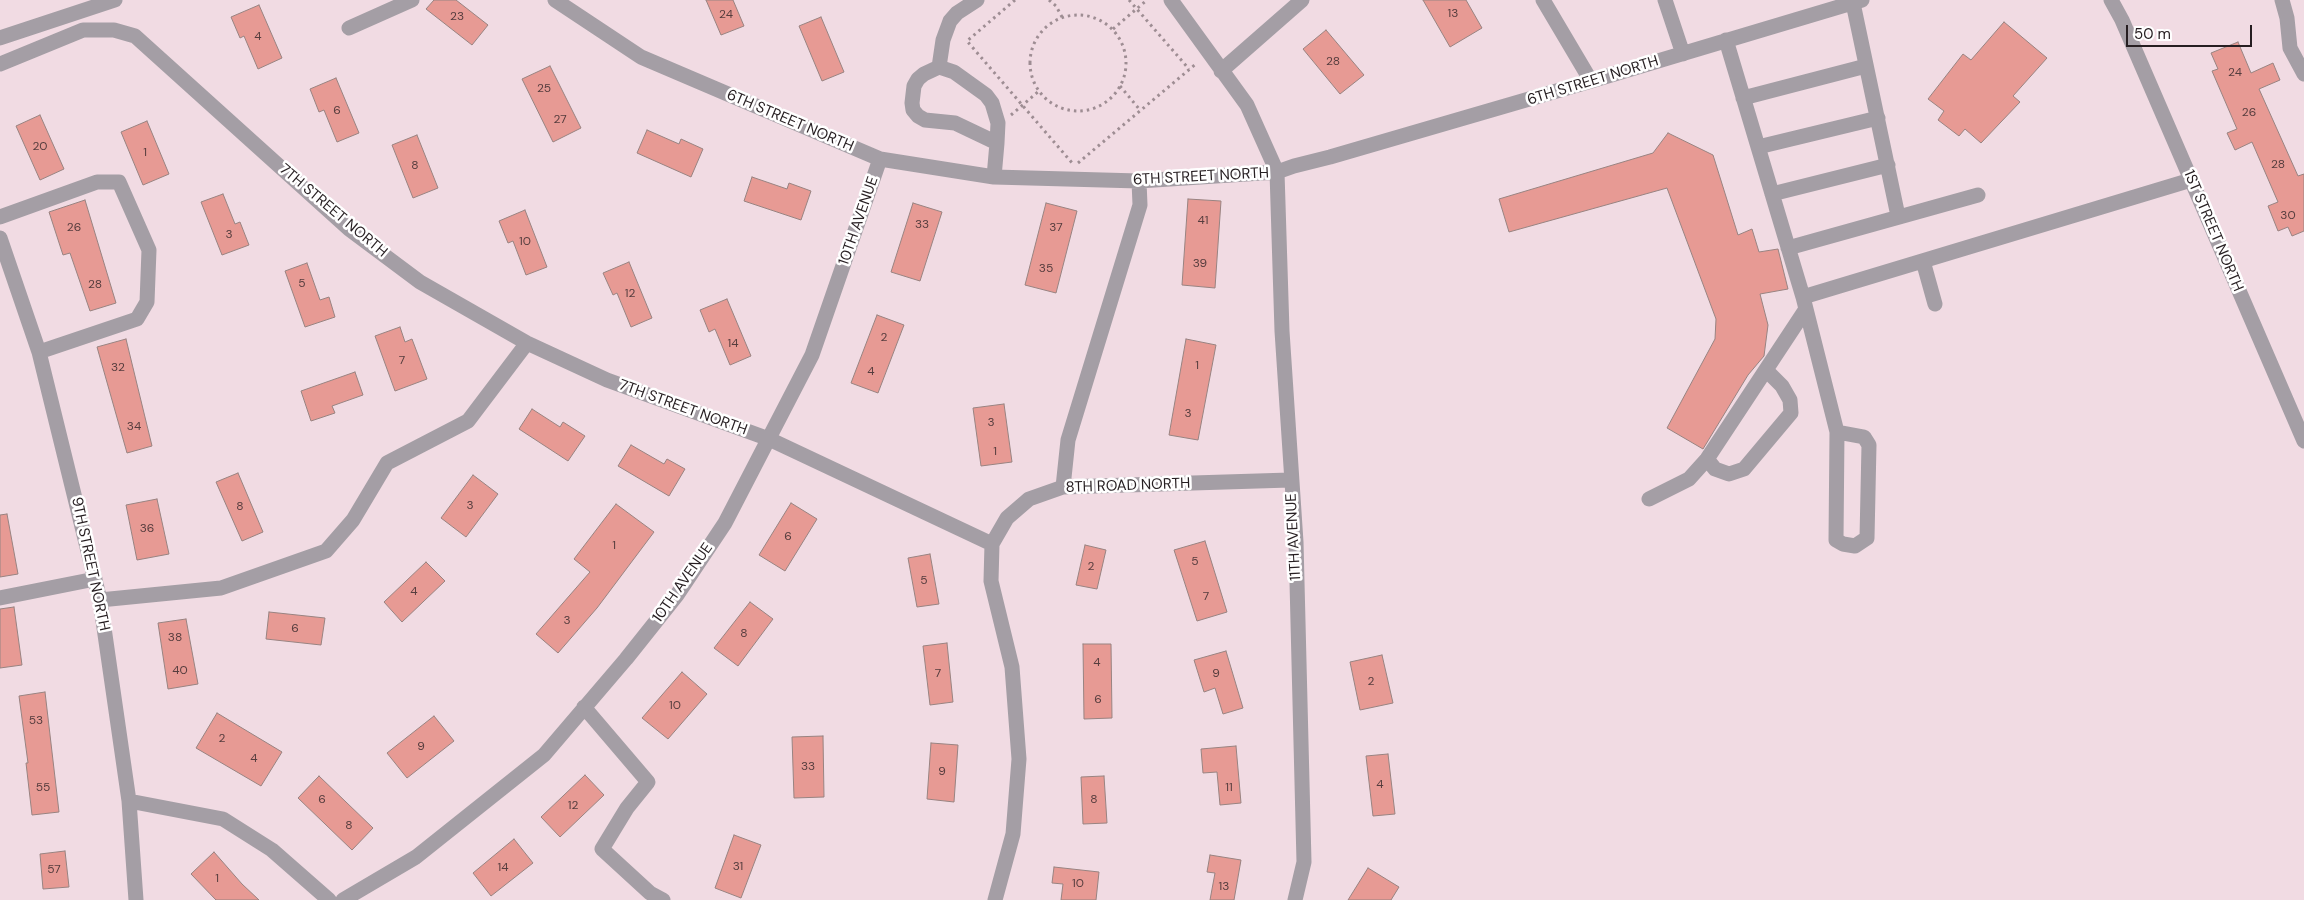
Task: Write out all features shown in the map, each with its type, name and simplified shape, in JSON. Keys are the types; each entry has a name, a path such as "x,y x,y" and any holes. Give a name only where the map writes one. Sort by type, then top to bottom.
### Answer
{"street":[{"path":"0,38 115,0"},
{"path":"349,28 412,0"},
{"name":"6TH STREET NORTH","path":"555,0 641,57 880,159 994,177 1139,181 1277,172 1682,54 1726,40 1816,6 1857,1"},
{"path":"939,67 943,40 950,21 956,13 977,0"},
{"path":"1171,0 1247,105 1277,172"},
{"path":"1221,71 1302,0"},
{"path":"1543,0 1591,82"},
{"path":"1665,0 1682,54"},
{"name":"1ST STREET NORTH","path":"2111,0 2122,20 2304,441"},
{"name":"1ST STREET NORTH","path":"2121,0 2122,20"},
{"path":"2282,0 2290,48 2304,74"},
{"path":"1857,1 1866,66 1898,216"},
{"name":"7TH STREET NORTH","path":"0,64 84,30 114,30 135,36 350,229 420,282 527,343 607,380 769,439 992,544"},
{"path":"1726,40 1805,303 1837,432 1836,540 1843,544 1854,546 1867,538 1869,445 1864,437 1837,432"},
{"path":"1743,98 1866,66"},
{"path":"994,177 997,143 998,123 992,103 986,95 954,72 939,67 924,74 914,86 912,103 915,114 925,120 955,123 997,143"},
{"path":"1758,148 1878,118"},
{"name":"10TH AVENUE","path":"342,900 416,857 544,755 626,659 677,595 725,523 812,355 880,159"},
{"path":"1772,194 1888,165"},
{"name":"11TH AVENUE","path":"1277,172 1282,331 1296,552 1304,862 1295,900"},
{"path":"1650,499 1689,479 1707,458 1766,370 1805,303 1923,261 2190,180"},
{"path":"1063,487 1068,440 1140,205 1139,181"},
{"path":"0,217 97,182 119,182 149,250 147,302 136,318 39,352"},
{"path":"1788,248 1978,195"},
{"name":"9TH STREET NORTH","path":"0,238 39,352 100,600 129,801 136,900"},
{"path":"1923,261 1935,304"},
{"path":"100,600 220,588 326,551 353,520 388,463 468,421 527,343"},
{"path":"1707,458 1715,469 1729,474 1744,468 1791,413 1790,400 1782,386 1766,370"},
{"name":"8TH ROAD NORTH","path":"995,900 1013,834 1019,760 1012,667 991,580 992,544 1007,518 1029,499 1063,487 1290,480"},
{"path":"0,598 95,578"},
{"path":"584,706 648,782 627,808 602,849 650,893 663,900"},
{"path":"129,801 223,819 272,850 329,900"}],"path":[{"path":"1015,0 967,41 1075,166 1189,69 1210,54"},
{"path":"1049,0 1056,6 1062,17"},
{"path":"1129,0 1189,69"},
{"path":"1113,29 1147,0"},
{"path":"1071,15 1089,16 1106,23 1119,37 1126,56 1126,67 1120,86 1115,94 1100,106 1081,111 1071,111 1053,104 1039,91 1031,73 1030,53 1038,35 1053,21 1062,17 1071,15"},
{"path":"1120,86 1140,110"},
{"path":"998,123 1039,91"}],"building":[{"path":"434,0 456,0 488,25 472,45 426,9"},
{"path":"706,0 733,0 744,26 721,35"},
{"path":"1423,0 1466,0 1482,28 1450,47"},
{"path":"259,5 282,58 258,69 244,36 240,38 231,17"},
{"path":"821,17 844,72 822,81 799,26"},
{"path":"2004,22 2047,58 2013,96 2020,102 1981,143 1965,129 1959,136 1938,120 1944,111 1928,99 1963,54 1971,60"},
{"path":"1326,30 1364,75 1340,94 1303,49"},
{"path":"2238,42 2251,73 2273,63 2280,80 2259,89 2298,176 2304,174 2304,231 2292,236 2288,227 2278,231 2268,206 2278,202 2252,142 2235,150 2227,133 2237,129 2212,71 2218,69 2211,53"},
{"path":"550,66 581,128 553,142 522,79"},
{"path":"336,78 359,133 337,142 324,110 319,112 310,89"},
{"path":"40,115 64,169 40,180 16,126"},
{"path":"147,121 169,174 143,185 121,132"},
{"path":"647,130 679,144 681,139 703,149 691,177 637,153"},
{"path":"1668,133 1713,155 1738,235 1752,229 1759,252 1778,249 1788,289 1760,294 1768,325 1764,356 1748,375 1703,449 1667,428 1715,339 1716,319 1667,188 1509,232 1499,199 1653,153"},
{"path":"417,135 438,188 413,198 392,145"},
{"path":"752,177 787,189 789,183 811,191 801,220 744,201"},
{"path":"223,194 235,224 240,222 249,245 222,255 201,202"},
{"path":"1188,199 1221,201 1215,288 1182,285"},
{"path":"85,200 116,303 90,311 70,253 63,255 49,212"},
{"path":"913,203 942,212 920,281 891,272"},
{"path":"1046,203 1077,211 1056,293 1025,285"},
{"path":"525,210 547,267 526,275 513,241 508,243 499,221"},
{"path":"629,262 652,318 631,327 617,293 613,295 603,273"},
{"path":"307,263 320,300 329,297 335,317 305,327 285,271"},
{"path":"727,299 751,356 730,365 715,329 709,332 700,310"},
{"path":"877,315 904,325 878,393 851,383"},
{"path":"400,327 405,342 412,339 427,379 395,391 375,336"},
{"path":"126,339 152,446 127,453 97,347"},
{"path":"1186,339 1216,345 1198,440 1169,435"},
{"path":"355,372 363,395 332,406 335,413 311,421 301,391"},
{"path":"1004,404 1012,462 981,466 973,408"},
{"path":"532,409 560,427 563,422 585,436 568,461 519,429"},
{"path":"631,445 664,464 667,459 685,469 669,496 618,466"},
{"path":"238,473 263,532 242,541 216,482"},
{"path":"473,475 498,494 466,537 441,518"},
{"path":"157,499 169,554 137,560 126,505"},
{"path":"791,503 817,519 785,571 759,555"},
{"path":"616,504 654,532 597,608 558,653 536,634 590,572 574,559"},
{"path":"7,514 18,574 0,577 0,515"},
{"path":"1205,541 1227,612 1197,621 1174,550"},
{"path":"1085,545 1106,550 1097,589 1076,585"},
{"path":"930,554 939,604 917,607 908,558"},
{"path":"426,562 445,581 402,622 384,602"},
{"path":"750,602 773,619 738,666 714,648"},
{"path":"14,607 22,665 0,668 0,609"},
{"path":"269,612 325,618 321,645 266,639"},
{"path":"186,619 198,684 168,689 158,623"},
{"path":"947,643 953,702 930,705 923,646"},
{"path":"1083,644 1111,644 1112,718 1084,719"},
{"path":"1226,651 1243,708 1223,714 1215,688 1204,692 1194,660"},
{"path":"1382,655 1393,703 1360,710 1350,662"},
{"path":"682,672 707,694 668,739 642,718"},
{"path":"45,692 59,812 32,815 26,763 28,763 19,696"},
{"path":"217,713 282,752 261,786 196,748"},
{"path":"434,716 454,741 407,778 387,753"},
{"path":"823,736 824,797 794,798 792,737"},
{"path":"931,743 958,745 954,802 927,799"},
{"path":"1236,746 1241,803 1220,805 1217,772 1203,773 1201,749"},
{"path":"1388,754 1395,814 1373,816 1366,756"},
{"path":"585,775 604,795 560,837 541,817"},
{"path":"319,776 373,828 352,850 298,798"},
{"path":"1104,776 1107,823 1083,824 1081,777"},
{"path":"734,835 761,845 741,898 715,888"},
{"path":"514,839 533,863 491,896 473,873"},
{"path":"65,851 69,887 43,889 40,854"},
{"path":"214,852 259,900 216,900 191,874"},
{"path":"1210,855 1241,860 1234,900 1210,900 1215,873 1207,872"},
{"path":"1054,867 1099,872 1096,900 1061,900 1063,884 1052,883"},
{"path":"1368,868 1399,887 1391,900 1348,900"}]}
